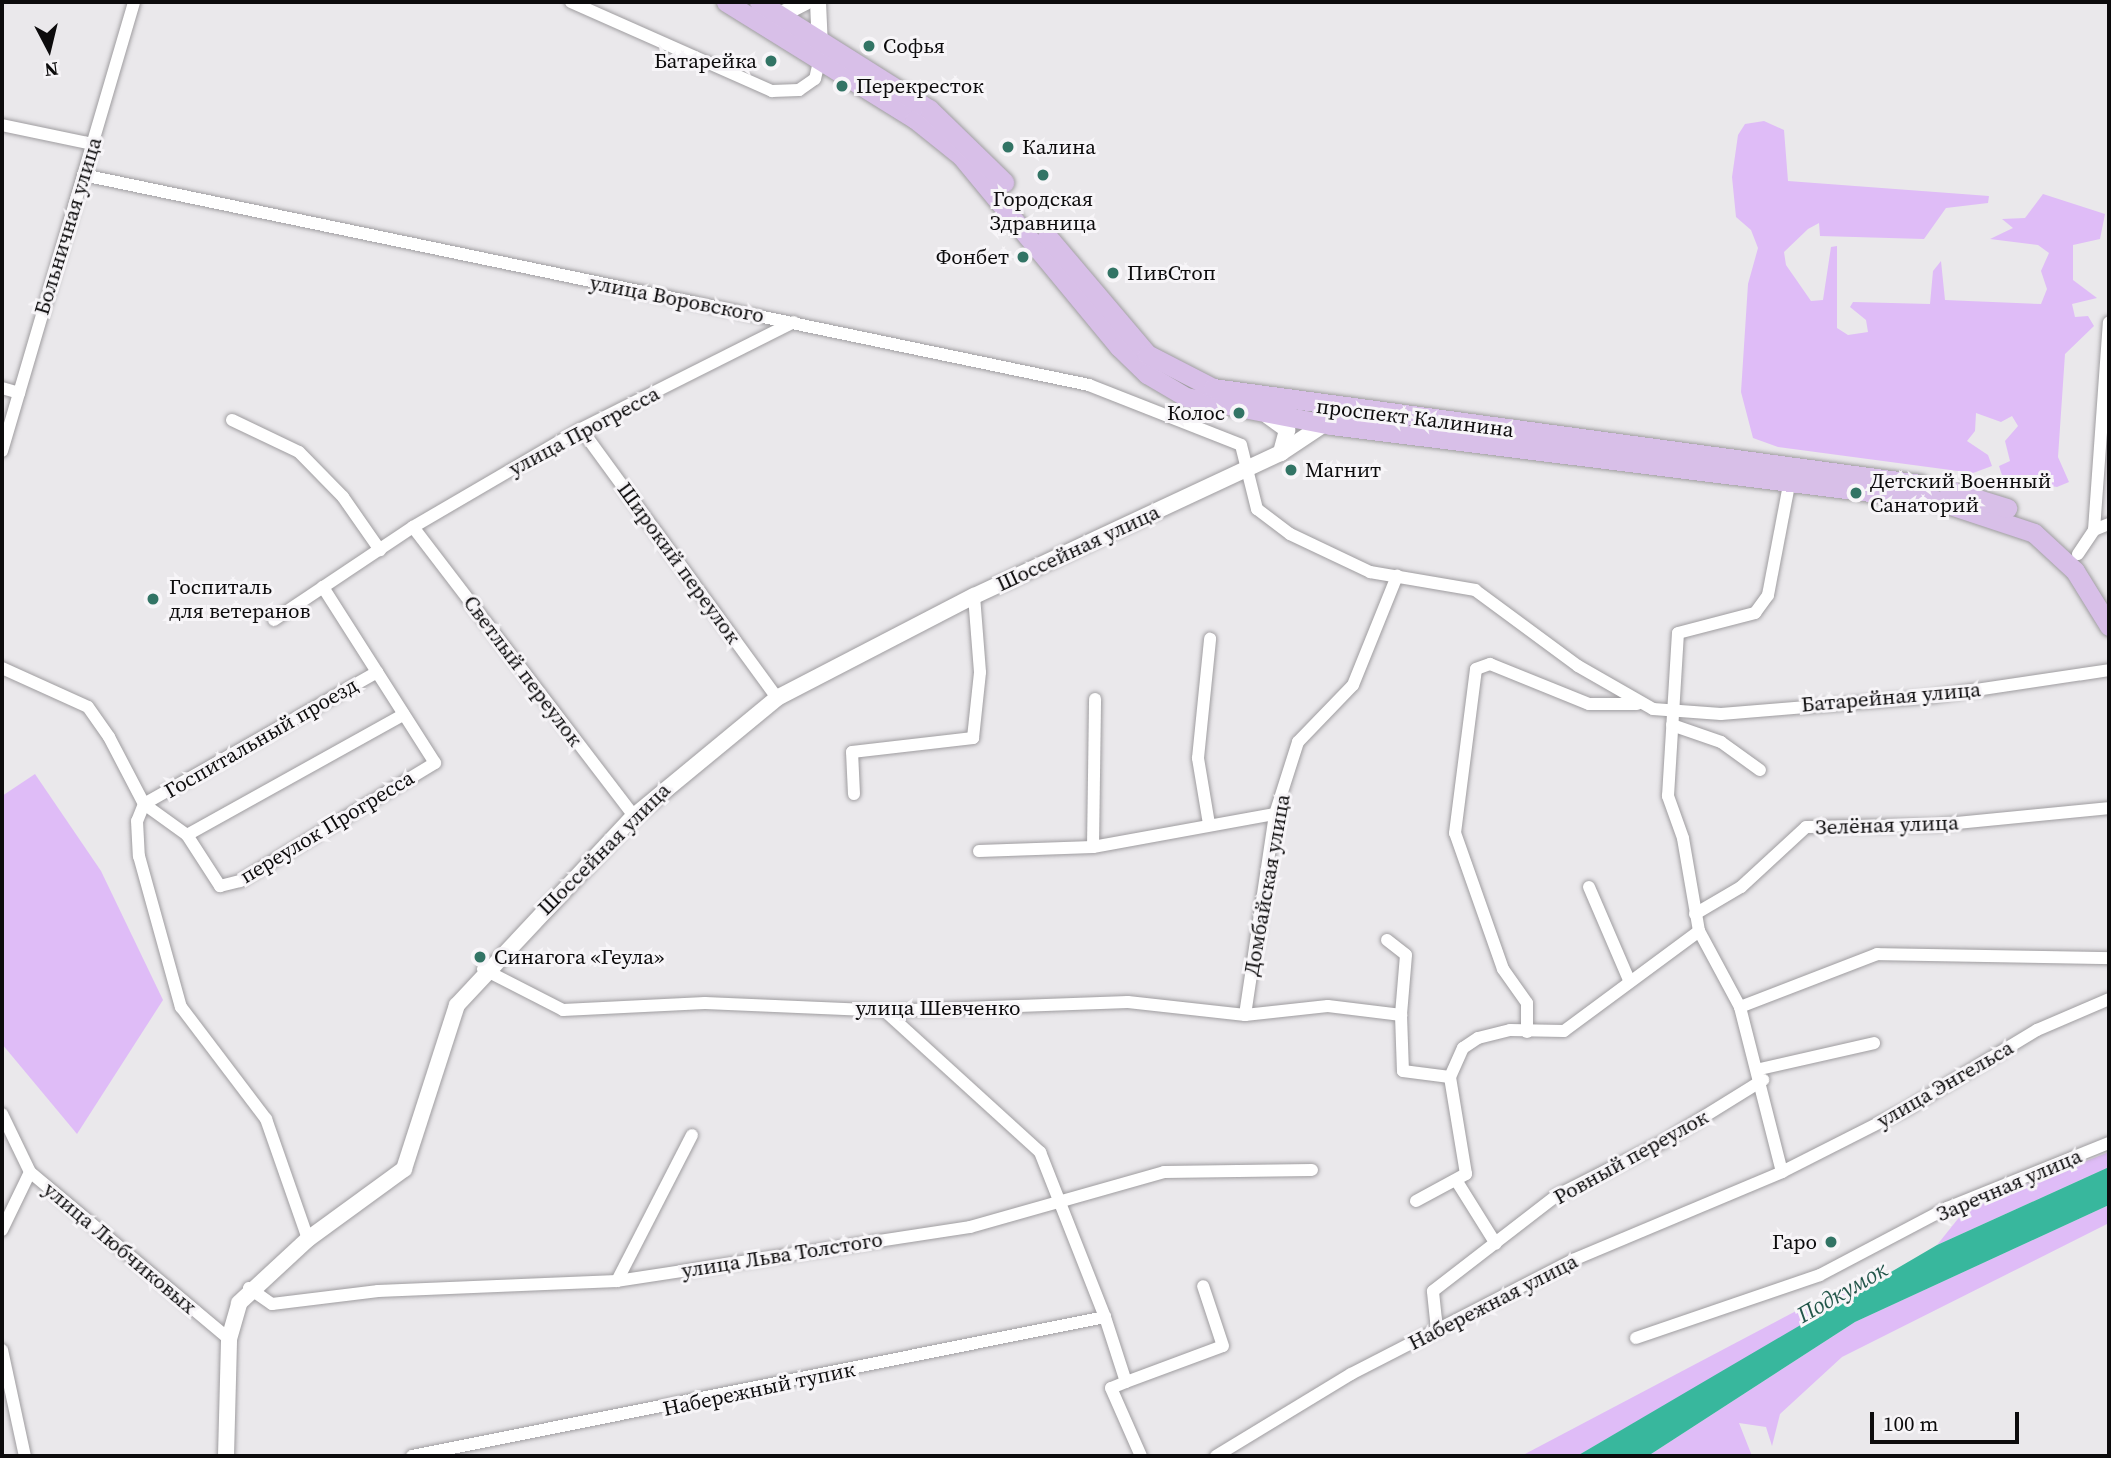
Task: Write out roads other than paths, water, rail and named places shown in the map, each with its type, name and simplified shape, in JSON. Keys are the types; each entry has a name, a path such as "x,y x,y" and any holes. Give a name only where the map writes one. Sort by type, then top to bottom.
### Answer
{"main road":[{"name":"проспект Калинина","path":"726,2 820,57 915,119 988,182 1147,374 1207,405 1268,416 1332,417 1942,488 2037,520 2078,554 2109,598"},
{"name":"проспект Калинина","path":"758,2 819,36 965,139 1124,332 1166,367 1213,388 1332,417 1935,500 2034,533 2075,571 2109,626"},
{"path":"780,15 806,2"},
{"path":"817,2 820,57"},
{"name":"проспект Калинина","path":"1268,416 1287,430 1281,453"},
{"name":"Шоссейная улица","path":"226,1456 232,1317 250,1288 308,1239 404,1169 415,1150 446,1030 483,970 634,816 777,698 974,596 1281,453 1332,417"}],"street":[{"name":"Больничная улица","path":"2,451 134,2"},
{"path":"571,2 772,91 799,90 815,79 820,57"},
{"path":"2,125 92,144"},
{"name":"улица Воровского","path":"83,175 1089,385 1241,445 1250,467"},
{"name":"улица Прогресса","path":"274,620 413,527 581,429 794,322"},
{"path":"2078,554 2094,530 2109,323"},
{"path":"2,388 19,393"},
{"path":"232,421 299,452 344,497 380,550"},
{"name":"Широкий переулок","path":"581,429 777,698"},
{"path":"1250,467 1257,509 1290,534 1370,572 1475,590 1637,705 1672,718 1721,742 1760,770"},
{"path":"1782,1172 1762,1074 1740,1007 1699,931 1683,838 1668,796 1678,633 1755,613 1768,595 1790,480"},
{"path":"2094,530 2109,524"},
{"name":"Светлый переулок","path":"413,527 634,816"},
{"name":"Домбайская улица","path":"1245,1015 1275,814 1298,742 1353,685 1397,576"},
{"name":"переулок Прогресса","path":"187,835 220,886 240,881 435,763 323,587"},
{"path":"854,794 852,752 972,738 980,672 974,596"},
{"path":"1209,824 1198,758 1210,639"},
{"path":"1527,1031 1527,1003 1503,969 1455,833 1476,669 1483,663 1589,704 1637,705"},
{"path":"2,668 89,707 144,804 187,835 404,714"},
{"name":"Батарейная улица","path":"1672,718 1929,697 2109,670"},
{"name":"Госпитальный проезд","path":"144,804 377,672"},
{"path":"1093,847 1095,699"},
{"path":"144,804 137,821 139,856 181,1007 265,1119 308,1239"},
{"name":"Зелёная улица","path":"1695,914 1741,887 1806,827 1937,825 2109,808"},
{"path":"979,851 1093,847 1275,814"},
{"path":"1589,887 1629,980"},
{"path":"1416,1201 1466,1174 1450,1077 1462,1048 1478,1038 1527,1031 1564,1031 1629,980 1699,931"},
{"path":"1387,940 1406,955 1401,1015 1403,1071 1450,1077"},
{"path":"1740,1007 1877,954 2109,958"},
{"name":"улица Шевченко","path":"483,970 563,1010 705,1003 885,1011 1128,1002 1245,1015 1328,1006 1401,1015"},
{"name":"улица Энгельса","path":"1782,1172 1908,1108 2037,1030 2109,999"},
{"path":"885,1011 1040,1152 1063,1203 1126,1382"},
{"name":"Ровный переулок","path":"1437,1330 1433,1290 1496,1244 1556,1195 1663,1142 1762,1074 1874,1043"},
{"name":"улица Любчиковых","path":"2,1114 30,1172 229,1339"},
{"path":"617,1280 692,1135"},
{"name":"Заречная улица","path":"1636,1338 1820,1275 1947,1208 2109,1143"},
{"name":"улица Льва Толстого","path":"250,1288 272,1304 378,1291 617,1280 970,1227 1063,1203 1164,1172 1312,1170"},
{"path":"2,1230 30,1172"},
{"name":"Набережная улица","path":"1216,1456 1270,1420 1573,1260 1782,1172"},
{"path":"1456,1180 1496,1244"},
{"path":"1141,1456 1111,1388 1223,1346 1203,1286"},
{"name":"Набережный тупик","path":"412,1456 1105,1317"},
{"path":"2,1350 25,1456"}],"place":[{"name":"Софья","path":"869,46"},
{"name":"Батарейка","path":"771,61"},
{"name":"Перекресток","path":"842,86"},
{"name":"Калина","path":"1008,147"},
{"name":"Городская Здравница","path":"1043,175"},
{"name":"Фонбет","path":"1023,257"},
{"name":"ПивСтоп","path":"1113,273"},
{"name":"Колос","path":"1239,413"},
{"name":"Магнит","path":"1291,470"},
{"name":"Детский Военный Санаторий","path":"1856,493"},
{"name":"Госпиталь для ветеранов","path":"153,599"},
{"name":"Синагога «Геула»","path":"480,957"},
{"name":"Гаро","path":"1831,1242"}],"water label":[{"name":"Подкумок","path":"1842,1292"}]}
